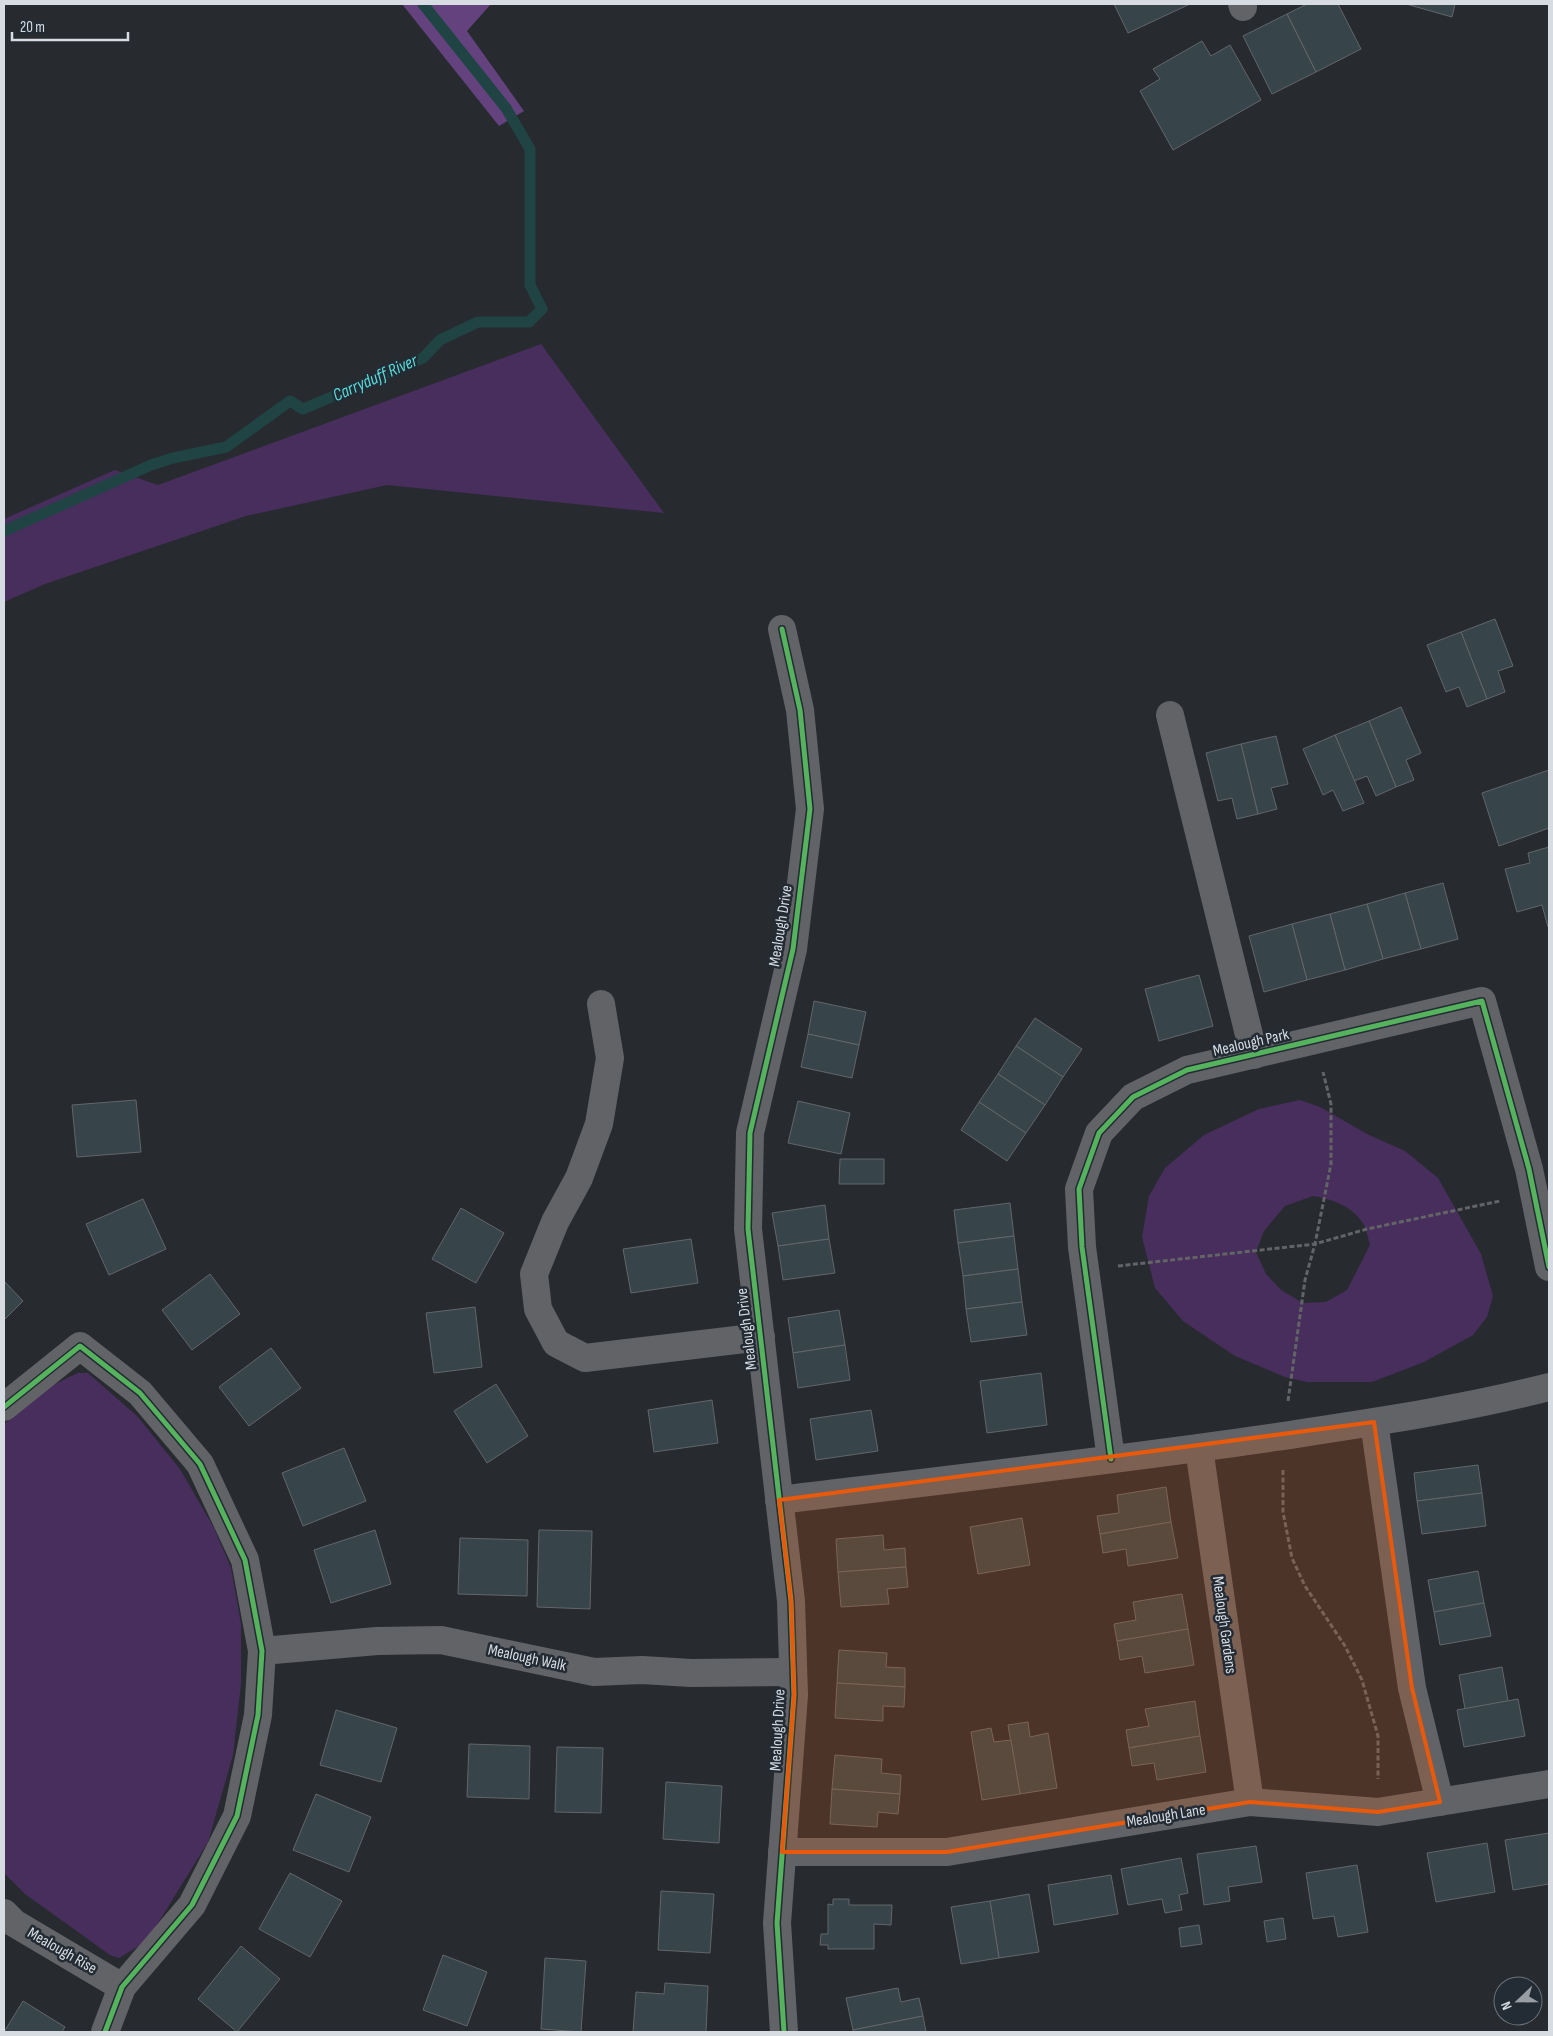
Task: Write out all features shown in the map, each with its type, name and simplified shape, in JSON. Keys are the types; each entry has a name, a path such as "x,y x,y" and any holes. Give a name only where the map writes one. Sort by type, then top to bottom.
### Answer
{"street":[{"name":"Mealough Drive","path":"782,629 800,710 810,809 793,948 750,1133 748,1229 791,1601 794,1695 777,1923 784,2032"},
{"name":"Mealough Park","path":"1170,715 1254,1054"},
{"name":"Mealough Park","path":"1111,1459 1085,1270 1079,1189 1099,1132 1133,1097 1187,1070 1482,1000 1529,1169 1549,1267"},
{"path":"601,1004 610,1058 599,1124 579,1178 555,1222 534,1274 538,1309 556,1343 585,1358 761,1337"},
{"path":"4,1407 80,1346 140,1393 200,1464 244,1560 262,1651 258,1714 237,1816 192,1905 122,1987 105,2032"},
{"path":"779,1500 1199,1448 1374,1422 1504,1399 1549,1387"},
{"path":"1374,1422 1412,1688 1440,1802"},
{"name":"Mealough Gardens","path":"1199,1448 1250,1802"},
{"name":"Mealough Walk","path":"262,1651 377,1641 442,1640 594,1672 642,1670 691,1673 793,1672"},
{"name":"Mealough Lane","path":"782,1852 947,1852 1250,1802 1378,1812 1549,1784"},
{"name":"Mealough Rise","path":"4,1913 14,1923 122,1987"}],"path":[{"path":"1085,1270 1315,1244 1367,1229 1534,1194"}],"highlighted area":[{"path":"1374,1422 1412,1688 1440,1802 1378,1812 1250,1802 947,1852 782,1852 794,1695 791,1601 779,1500"}],"shaded area":[{"path":"402,4 491,4 467,31 524,111 499,126"},
{"path":"541,344 664,513 387,485 246,516 45,584 4,602 4,519 115,470 158,485"},
{"path":"1300,1100 1320,1107 1367,1134 1405,1151 1438,1178 1481,1254 1493,1296 1487,1317 1473,1335 1424,1362 1372,1382 1307,1382 1285,1377 1235,1356 1183,1321 1155,1288 1142,1237 1149,1196 1165,1168 1204,1135 1259,1109","holes":["1313,1196 1342,1204 1354,1213 1364,1225 1370,1245 1347,1290 1326,1302 1303,1303 1281,1290 1266,1274 1256,1252 1264,1231 1285,1206"]},
{"path":"78,1373 88,1373 137,1416 180,1469 214,1528 231,1568 241,1624 241,1684 233,1755 208,1842 147,1941 119,1958 110,1955 25,1894 4,1873 4,1425 38,1395"}],"building":[{"path":"1114,4 1190,4 1128,33"},
{"path":"1307,4 1338,4 1361,49 1316,72 1287,14"},
{"path":"1406,4 1455,4 1452,17"},
{"path":"1287,14 1316,72 1272,94 1243,36"},
{"path":"1202,41 1211,56 1230,45 1261,100 1173,150 1140,91 1160,79 1153,69"},
{"path":"1495,619 1513,666 1498,671 1505,692 1487,699 1461,632"},
{"path":"1461,632 1487,699 1467,707 1459,687 1446,692 1427,645"},
{"path":"1401,707 1421,753 1406,760 1414,780 1396,787 1369,721"},
{"path":"1369,721 1396,787 1376,796 1367,776 1354,781 1335,735"},
{"path":"1335,735 1364,803 1343,811 1333,790 1323,795 1303,749"},
{"path":"1276,736 1288,784 1271,788 1277,809 1258,814 1241,744"},
{"path":"1241,744 1258,814 1237,819 1232,798 1218,801 1206,753"},
{"path":"1549,770 1549,828 1499,846 1482,793"},
{"path":"1549,847 1548,927 1542,905 1517,912 1505,869 1530,863 1528,853"},
{"path":"1443,883 1458,939 1421,949 1405,893"},
{"path":"1405,893 1421,949 1383,959 1367,904"},
{"path":"1367,904 1383,959 1345,970 1330,914"},
{"path":"1330,914 1345,970 1307,980 1292,924"},
{"path":"1292,924 1307,980 1264,992 1249,936"},
{"path":"1199,975 1213,1026 1159,1041 1145,989"},
{"path":"814,1001 866,1012 859,1045 808,1034"},
{"path":"1035,1018 1082,1049 1063,1077 1016,1046"},
{"path":"808,1034 859,1045 852,1078 801,1067"},
{"path":"1016,1046 1063,1077 1045,1105 998,1074"},
{"path":"998,1074 1045,1105 1026,1133 979,1102"},
{"path":"136,1100 141,1152 77,1157 72,1105"},
{"path":"798,1101 850,1113 841,1154 788,1143"},
{"path":"979,1102 1026,1133 1007,1161 961,1130"},
{"path":"840,1159 884,1159 884,1184 839,1184"},
{"path":"143,1199 166,1249 109,1275 86,1224"},
{"path":"1010,1203 1014,1236 958,1243 954,1210"},
{"path":"825,1205 829,1239 778,1246 772,1213"},
{"path":"461,1208 504,1233 476,1283 432,1259"},
{"path":"1014,1236 1018,1269 963,1276 958,1243"},
{"path":"691,1239 698,1283 631,1293 623,1249"},
{"path":"829,1239 835,1273 783,1280 778,1246"},
{"path":"1018,1269 1022,1302 966,1309 963,1276"},
{"path":"210,1274 240,1314 192,1350 162,1310"},
{"path":"4,1281 23,1301 4,1320"},
{"path":"1022,1302 1027,1335 971,1342 966,1309"},
{"path":"475,1307 482,1367 434,1373 426,1313"},
{"path":"839,1310 845,1345 793,1353 788,1318"},
{"path":"845,1345 850,1380 798,1388 793,1353"},
{"path":"271,1348 301,1388 249,1426 219,1387"},
{"path":"1041,1373 1047,1425 987,1433 980,1381"},
{"path":"496,1384 528,1436 487,1463 454,1411"},
{"path":"712,1400 718,1443 654,1452 648,1410"},
{"path":"871,1410 878,1451 816,1460 810,1419"},
{"path":"344,1448 366,1501 303,1526 282,1473"},
{"path":"1478,1465 1482,1493 1417,1501 1414,1473"},
{"path":"1166,1487 1171,1522 1100,1534 1097,1516 1119,1513 1117,1495"},
{"path":"1482,1493 1486,1526 1422,1534 1417,1501"},
{"path":"1022,1518 1030,1565 978,1574 970,1527"},
{"path":"1171,1522 1178,1558 1128,1566 1126,1549 1103,1553 1100,1534"},
{"path":"375,1530 391,1584 331,1603 314,1550"},
{"path":"539,1530 592,1531 590,1609 537,1607"},
{"path":"883,1535 884,1550 905,1548 906,1567 838,1572 836,1539"},
{"path":"460,1538 528,1540 527,1596 458,1594"},
{"path":"906,1567 908,1587 887,1589 889,1604 841,1607 838,1572"},
{"path":"1478,1571 1484,1603 1434,1612 1428,1580"},
{"path":"1182,1594 1188,1629 1117,1641 1114,1624 1136,1620 1133,1602"},
{"path":"1484,1603 1491,1636 1440,1645 1434,1612"},
{"path":"1188,1629 1194,1665 1145,1673 1142,1656 1120,1660 1117,1641"},
{"path":"839,1650 887,1653 886,1667 905,1668 905,1687 837,1683"},
{"path":"1502,1667 1508,1701 1465,1709 1459,1675"},
{"path":"837,1683 905,1687 904,1707 883,1706 883,1721 835,1718"},
{"path":"1518,1699 1525,1736 1464,1747 1457,1710"},
{"path":"1195,1701 1200,1736 1129,1748 1126,1730 1149,1726 1145,1709"},
{"path":"336,1710 397,1728 381,1782 320,1765"},
{"path":"1028,1722 1030,1737 1048,1733 1057,1788 1020,1794 1008,1725"},
{"path":"991,1728 994,1742 1011,1740 1020,1794 982,1800 971,1732"},
{"path":"1200,1736 1206,1772 1157,1780 1154,1763 1132,1766 1129,1748"},
{"path":"469,1744 530,1746 529,1799 467,1797"},
{"path":"557,1747 603,1748 601,1813 555,1812"},
{"path":"835,1755 882,1759 881,1773 901,1775 900,1794 832,1789"},
{"path":"666,1782 722,1786 719,1843 663,1839"},
{"path":"832,1789 900,1794 898,1814 878,1812 877,1827 830,1824"},
{"path":"316,1794 371,1817 349,1872 293,1850"},
{"path":"1549,1833 1549,1884 1513,1890 1505,1840"},
{"path":"1487,1843 1495,1892 1436,1902 1427,1853"},
{"path":"1256,1846 1262,1882 1228,1887 1230,1901 1204,1905 1197,1854"},
{"path":"1181,1858 1188,1893 1179,1895 1182,1910 1165,1913 1162,1899 1128,1905 1121,1869"},
{"path":"1357,1865 1368,1932 1338,1937 1334,1916 1313,1919 1306,1873"},
{"path":"290,1873 342,1901 310,1957 259,1929"},
{"path":"1111,1875 1118,1914 1054,1925 1048,1885"},
{"path":"661,1891 714,1894 710,1953 658,1950"},
{"path":"1029,1894 1039,1952 999,1958 990,1901"},
{"path":"833,1899 849,1899 849,1905 892,1905 891,1925 874,1924 874,1949 828,1949 828,1945 820,1945 821,1934 828,1934 828,1904 833,1905"},
{"path":"990,1901 999,1958 961,1964 951,1907"},
{"path":"1283,1918 1286,1939 1267,1942 1264,1921"},
{"path":"1199,1925 1202,1944 1181,1947 1179,1928"},
{"path":"241,1946 280,1979 237,2032 198,1999"},
{"path":"443,1955 487,1972 467,2026 423,2010"},
{"path":"545,1958 586,1961 581,2032 541,2029"},
{"path":"665,1983 708,1986 706,2032 633,2032 636,1992 664,1994"},
{"path":"898,1988 901,2002 919,1998 923,2016 853,2030 846,1998"},
{"path":"23,2001 65,2027 62,2032 4,2032"},
{"path":"923,2016 926,2032 853,2032 853,2030"}],"waterway":[{"name":"Carryduff River","path":"4,531 151,465 173,458 226,447 290,401 303,409 423,358 440,340 478,322 529,322 542,309 530,285 530,149 506,108 423,4"}],"cycle path":[{"path":"782,629 800,710 810,809 793,949 750,1133 748,1229 791,1601 794,1695 777,1923 784,2032"},
{"path":"1111,1459 1082,1247 1079,1189 1099,1133 1133,1097 1187,1070 1482,1001 1529,1169 1549,1267"},
{"path":"4,1407 80,1346 140,1393 200,1464 245,1560 262,1651 258,1715 237,1816 192,1905 122,1987 105,2032"}]}
